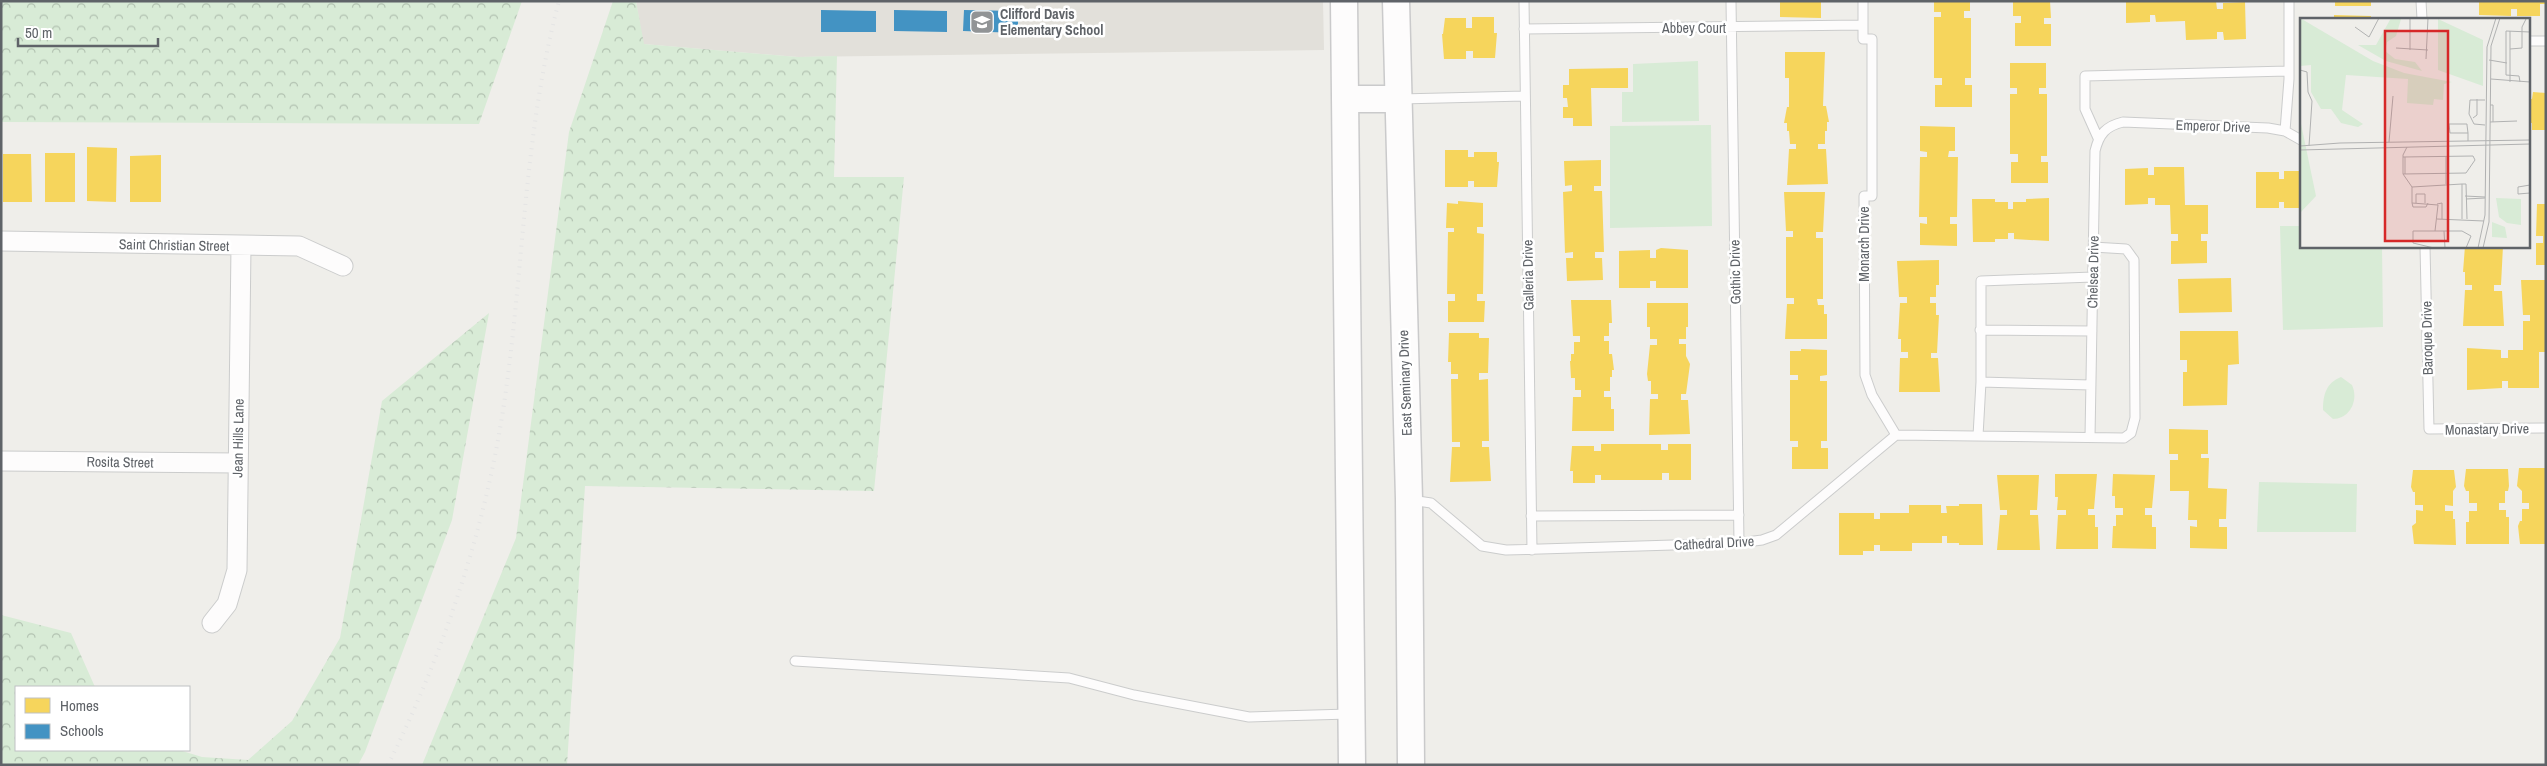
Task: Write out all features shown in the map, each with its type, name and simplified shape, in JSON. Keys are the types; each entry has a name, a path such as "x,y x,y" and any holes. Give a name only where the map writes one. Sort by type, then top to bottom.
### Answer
{"main road":[{"path":"1344,1 1352,765"},
{"name":"East Seminary Drive","path":"1396,1 1408,499 1411,765"},
{"path":"1345,100 1397,99"}],"street":[{"name":"Saint Christian Street","path":"1,241 299,246 343,266"},
{"name":"Jean Hills Lane","path":"212,623 227,604 237,570 241,246"},
{"name":"Rosita Street","path":"1,461 238,463"}],"lane":[{"name":"Galleria Drive","path":"1524,1 1532,550"},
{"name":"Gothic Drive","path":"1731,1 1739,543"},
{"name":"Monarch Drive","path":"1863,1 1863,39 1872,39 1872,196 1864,196 1864,375 1872,395 1896,435"},
{"path":"2285,131 2289,72 2289,1"},
{"path":"2421,1 2422,18"},
{"name":"Abbey Court","path":"1524,29 1863,25"},
{"path":"2530,41 2546,41"},
{"path":"2098,138 2085,109 2085,76 2289,72"},
{"path":"1397,99 1525,96"},
{"name":"Emperor Drive","path":"2098,138 2112,124 2123,122 2285,131 2300,139"},
{"name":"Chelsea Drive","path":"2090,437 2095,151 2098,138"},
{"path":"1896,435 2124,438 2131,433 2135,418 2134,260 2126,249 2093,247"},
{"name":"Baroque Drive","path":"2425,248 2429,429"},
{"path":"1978,436 1981,382 1981,281 2093,277"},
{"path":"1980,330 2092,331"},
{"path":"1981,382 2091,385"},
{"name":"Monastary Drive","path":"2429,429 2546,428"},
{"name":"Cathedral Drive","path":"1408,499 1431,503 1482,546 1506,550 1739,543 1762,540 1776,534 1896,435"},
{"path":"1531,516 1739,515"},
{"path":"796,661 1069,678 1134,695 1249,717 1351,714"}],"shaded area":[{"name":"Clifford Davis Elementary School","path":"636,1 1323,1 1324,50 798,57 643,44"}],"green space":[{"path":"1,1 522,1 479,124 1,122"},
{"path":"613,1 636,1 644,44 798,57 837,56 834,177 904,177 874,491 585,486 567,765 422,765 516,538 569,132"},
{"path":"1698,61 1699,121 1622,122 1622,92 1633,92 1633,64"},
{"path":"1711,125 1712,226 1610,228 1610,126"},
{"path":"2280,226 2300,226 2300,248 2382,248 2383,327 2283,330"},
{"path":"489,313 452,520 365,752 358,765 1,765 1,615 71,633 95,686 15,686 15,751 182,751 202,757 248,760 292,721 340,638 382,401"},
{"path":"2341,377 2352,385 2354,402 2352,408 2344,416 2333,419 2323,410 2324,399 2329,386"},
{"path":"2259,482 2357,484 2356,532 2257,532"}],"building: Homes":[{"path":"1780,1 1821,1 1821,18 1780,17"},
{"path":"1934,1 1970,1 1970,11 1964,11 1964,18 1971,18 1971,78 1965,78 1965,85 1972,85 1972,107 1935,107 1935,85 1942,85 1942,78 1934,78 1934,17 1941,17 1941,12 1934,12"},
{"path":"2013,1 2050,1 2051,18 2044,18 2044,24 2051,24 2051,46 2015,46 2015,23 2021,23 2021,16 2013,16"},
{"path":"2126,1 2216,1 2217,9 2223,9 2223,3 2245,2 2246,39 2224,40 2223,32 2217,32 2217,39 2186,40 2185,21 2156,22 2155,15 2150,15 2150,22 2126,23"},
{"path":"2335,1 2371,1 2371,6 2335,6"},
{"path":"2479,1 2546,1 2546,4 2540,4 2540,16 2517,16 2517,9 2511,9 2511,16 2479,15"},
{"path":"2334,15 2371,16 2371,18 2334,18"},
{"path":"1472,17 1494,17 1494,33 1497,33 1495,58 1473,58 1473,51 1466,51 1466,59 1444,59 1442,34 1445,18 1466,18 1466,28 1472,28"},
{"path":"1785,52 1825,52 1823,106 1826,106 1829,122 1827,122 1827,131 1825,131 1825,144 1818,144 1818,149 1826,149 1828,184 1787,185 1789,149 1796,149 1796,144 1790,144 1787,123 1784,123 1787,107 1789,107 1789,78 1785,78"},
{"path":"2010,63 2046,63 2046,88 2039,88 2039,94 2047,94 2047,156 2041,156 2041,162 2048,162 2048,183 2011,183 2011,162 2018,162 2018,154 2010,154 2010,94 2017,94 2017,88 2010,88"},
{"path":"1628,68 1628,88 1591,88 1592,126 1573,126 1573,118 1563,118 1563,107 1568,107 1567,98 1563,98 1563,85 1569,85 1569,69"},
{"path":"2533,92 2546,93 2546,130 2532,130 2532,123 2530,123 2530,99 2532,99"},
{"path":"1920,126 1955,127 1955,151 1949,151 1948,157 1958,157 1957,217 1950,217 1950,224 1957,224 1957,246 1920,245 1920,223 1927,224 1927,217 1919,217 1920,157 1927,157 1927,152 1920,151"},
{"path":"87,147 117,148 116,202 87,201"},
{"path":"1445,150 1468,150 1468,157 1474,157 1474,152 1497,152 1497,162 1499,162 1497,187 1474,187 1474,181 1468,181 1468,187 1445,187"},
{"path":"45,153 75,153 75,202 45,202"},
{"path":"3,154 31,154 32,202 3,202"},
{"path":"161,155 161,202 130,202 130,156"},
{"path":"1601,160 1601,186 1594,186 1594,191 1602,191 1604,252 1595,252 1595,258 1602,258 1603,280 1567,281 1566,258 1573,258 1573,252 1565,253 1563,192 1572,191 1572,185 1565,186 1564,161"},
{"path":"2154,167 2184,167 2185,205 2208,205 2208,234 2201,234 2201,241 2207,241 2207,263 2171,264 2171,241 2178,241 2178,234 2171,234 2170,205 2155,205 2155,198 2148,198 2148,204 2125,205 2125,169 2148,168 2148,175 2154,175"},
{"path":"2284,171 2300,171 2300,208 2284,208 2284,202 2279,202 2279,208 2256,208 2256,172 2279,172 2279,179 2284,179"},
{"path":"1784,192 1825,192 1823,232 1816,232 1816,238 1823,238 1823,299 1817,299 1818,305 1824,305 1824,314 1827,314 1827,339 1785,339 1787,304 1794,304 1794,298 1786,298 1786,237 1793,237 1793,231 1786,231"},
{"path":"2049,198 2049,241 2014,239 2014,233 2008,233 2008,239 1995,239 1995,242 1973,242 1972,199 1995,199 1995,202 2008,202 2008,209 2013,209 2013,202 2026,202 2026,199"},
{"path":"1458,201 1483,203 1483,227 1477,227 1477,233 1484,234 1483,294 1477,294 1477,301 1485,301 1484,322 1448,322 1448,301 1455,301 1455,294 1447,294 1448,232 1454,232 1454,228 1446,228 1447,203 1458,204"},
{"path":"2537,204 2546,204 2546,265 2536,265 2536,243 2543,243 2543,236 2536,236"},
{"path":"1661,248 1688,250 1688,288 1656,288 1656,281 1650,281 1650,288 1619,288 1619,251 1650,250 1650,258 1656,258 1656,250"},
{"path":"2465,248 2503,248 2501,285 2494,285 2494,291 2502,291 2504,326 2463,326 2465,290 2472,290 2472,285 2465,285 2465,272 2463,272"},
{"path":"1939,260 1939,285 1936,285 1936,297 1930,297 1930,303 1936,303 1936,315 1939,315 1937,353 1931,353 1931,358 1938,358 1940,392 1899,392 1900,358 1908,358 1908,352 1901,352 1901,339 1898,339 1900,303 1907,303 1907,297 1899,297 1897,261"},
{"path":"2231,278 2232,312 2179,313 2178,279"},
{"path":"2521,280 2546,280 2546,352 2539,352 2539,388 2508,388 2508,381 2502,381 2502,388 2467,390 2467,348 2501,350 2501,358 2508,358 2508,350 2523,350 2523,321 2530,321 2530,315 2523,315"},
{"path":"1571,300 1611,300 1612,323 1609,323 1609,336 1604,336 1604,341 1609,341 1609,354 1612,354 1614,370 1612,370 1612,377 1610,377 1610,391 1604,391 1604,397 1611,397 1611,409 1614,409 1614,431 1572,431 1573,397 1581,397 1581,390 1575,390 1575,378 1571,378 1571,354 1574,354 1574,342 1580,342 1580,336 1573,336"},
{"path":"1647,303 1688,303 1686,339 1679,339 1679,344 1686,344 1686,356 1690,364 1686,394 1681,394 1681,400 1688,400 1690,434 1649,435 1650,399 1658,399 1658,394 1651,394 1651,381 1648,381 1647,374 1650,345 1657,345 1657,339 1650,339 1650,327 1647,327"},
{"path":"2180,331 2238,331 2239,364 2228,365 2227,405 2183,406 2183,372 2187,372 2187,360 2180,360"},
{"path":"1449,333 1479,333 1479,338 1489,338 1488,373 1479,373 1479,380 1488,379 1489,441 1482,441 1482,447 1489,447 1491,481 1450,482 1452,447 1460,447 1460,442 1452,442 1451,379 1458,379 1458,374 1451,374 1451,362 1448,362"},
{"path":"1801,349 1827,350 1827,375 1820,376 1820,381 1827,381 1827,441 1821,441 1821,448 1828,448 1828,469 1792,469 1792,447 1798,447 1798,441 1790,441 1790,380 1798,380 1798,375 1790,375 1790,351 1801,351"},
{"path":"2169,429 2208,430 2208,454 2201,454 2201,458 2209,458 2208,488 2227,489 2226,519 2219,519 2219,527 2227,527 2227,549 2190,548 2190,526 2197,527 2197,520 2188,520 2189,491 2170,491 2170,460 2178,460 2178,454 2169,454"},
{"path":"1601,444 1661,444 1661,450 1668,450 1668,444 1691,444 1691,480 1669,480 1669,473 1662,473 1662,480 1601,480 1601,475 1595,475 1595,483 1573,483 1573,471 1570,471 1572,446 1594,446 1594,451 1601,451"},
{"path":"2519,468 2546,468 2546,544 2520,544 2518,526 2520,521 2522,521 2522,509 2529,509 2529,503 2522,503 2522,491 2517,486"},
{"path":"2466,469 2508,469 2508,491 2505,491 2505,503 2499,503 2499,510 2506,510 2506,517 2509,517 2509,544 2466,544 2466,522 2469,522 2469,511 2477,511 2477,503 2469,503 2469,491 2466,491 2464,486"},
{"path":"2413,470 2454,470 2456,487 2453,491 2453,506 2445,505 2445,511 2453,511 2456,545 2414,544 2412,526 2416,523 2416,510 2423,511 2423,505 2415,505 2415,492 2413,492 2411,487"},
{"path":"2055,474 2097,474 2094,509 2088,509 2088,515 2095,515 2095,527 2098,527 2098,549 2056,549 2058,515 2066,515 2066,510 2057,510 2058,497 2055,497"},
{"path":"2113,474 2155,475 2152,508 2145,508 2145,515 2152,515 2152,527 2156,527 2156,549 2112,548 2113,526 2116,526 2116,515 2123,515 2123,508 2115,508 2115,496 2112,496"},
{"path":"1997,475 2039,475 2037,510 2030,510 2030,515 2038,515 2040,550 1997,550 2000,515 2007,515 2007,510 2000,510"},
{"path":"1959,504 1982,504 1983,545 1947,543 1947,536 1942,536 1942,543 1912,543 1912,551 1880,551 1880,545 1874,545 1874,551 1863,551 1863,555 1839,555 1839,513 1874,513 1874,519 1880,519 1880,513 1909,513 1909,505 1941,505 1941,513 1947,513 1946,506 1959,506"}],"building: Schools":[{"path":"821,10 876,11 876,32 821,32"},
{"path":"894,10 947,11 947,32 894,31"},
{"path":"964,10 1018,11 1018,33 963,31"}],"railway":[{"path":"388,765 428,677 445,632 461,586 487,492 505,397 538,99 559,1"}],"place":[{"name":"Clifford Davis Elementary School","path":"982,22"}]}
